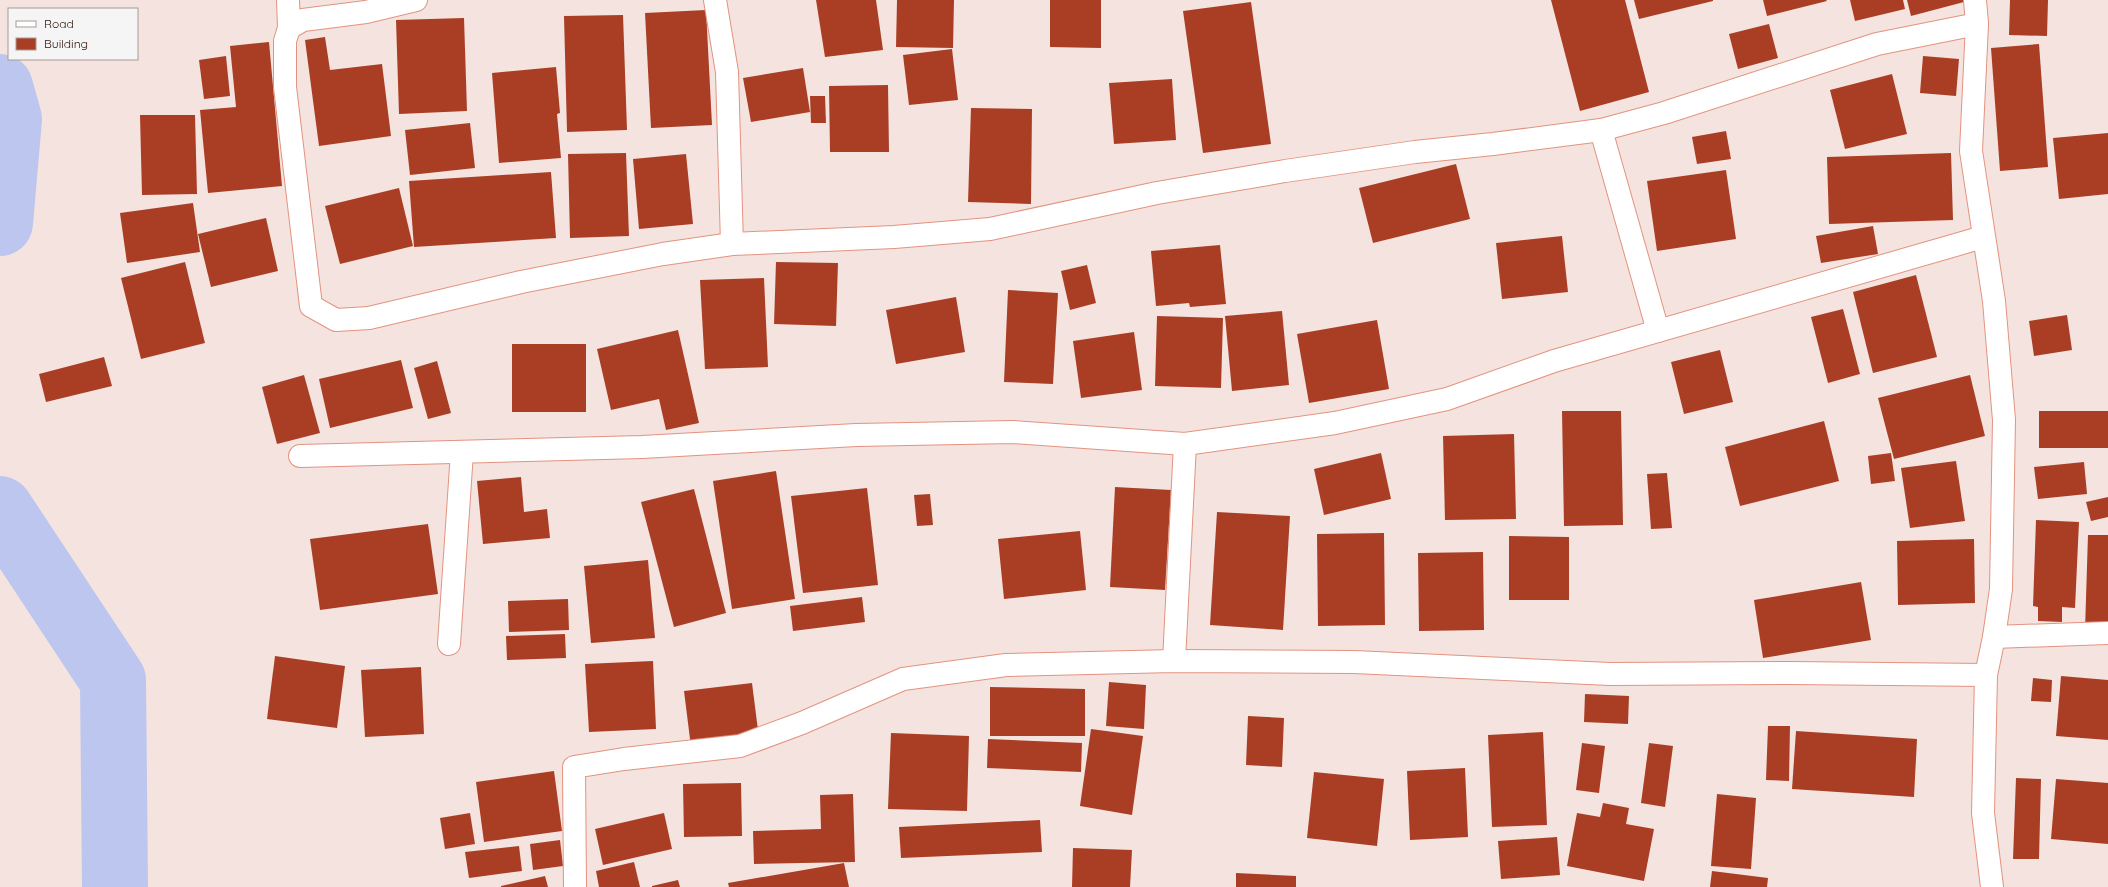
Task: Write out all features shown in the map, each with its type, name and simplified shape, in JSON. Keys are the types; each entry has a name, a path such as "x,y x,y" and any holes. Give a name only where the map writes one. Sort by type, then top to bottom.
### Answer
{"street":[{"path":"288,0 289,28 285,41 285,87 310,306 336,320 369,318 521,282 663,254 732,244 894,237 990,229 1157,193 1278,173 1415,152 1493,144 1601,130 1664,113 1877,44 1977,24"},
{"path":"289,28 303,20 366,12 416,0"},
{"path":"715,0 727,72 732,244"},
{"path":"1975,0 1977,24 1971,151 1994,301 2004,420 2001,589 1994,637 1986,675 1983,813 1992,887"},
{"path":"1601,130 1658,331"},
{"path":"300,456 642,447 856,436 1013,432 1185,444 1335,423 1447,398 1554,361 1983,237"},
{"path":"1174,661 1185,444"},
{"path":"449,644 462,452"},
{"path":"1994,637 2108,633"},
{"path":"575,887 574,767 624,759 740,746 802,723 903,679 1006,665 1174,661 1354,662 1610,674 1791,673 1986,675"}],"building":[{"path":"816,0 876,0 883,50 825,57"},
{"path":"897,0 954,0 953,48 896,47"},
{"path":"1050,0 1101,0 1101,48 1050,47"},
{"path":"1551,0 1625,0 1649,92 1580,111"},
{"path":"1634,0 1713,0 1713,1 1639,19"},
{"path":"1763,0 1826,0 1827,1 1767,16"},
{"path":"1850,0 1903,0 1905,9 1855,21"},
{"path":"1907,0 1963,0 1964,2 1911,16"},
{"path":"2010,0 2048,0 2047,36 2009,35"},
{"path":"1251,2 1271,144 1203,153 1183,11"},
{"path":"706,10 712,125 651,128 645,13"},
{"path":"623,15 627,130 567,132 564,16"},
{"path":"464,18 467,111 399,114 396,20"},
{"path":"1769,24 1778,58 1738,69 1729,34"},
{"path":"325,37 330,70 382,64 391,136 319,146 305,40"},
{"path":"269,42 282,186 208,193 200,110 236,107 230,46"},
{"path":"2039,44 2048,167 2000,171 1991,48"},
{"path":"952,49 958,100 909,105 903,55"},
{"path":"226,56 230,96 204,99 199,60"},
{"path":"1923,56 1959,59 1956,96 1920,93"},
{"path":"556,67 560,113 557,114 561,158 499,163 492,73"},
{"path":"803,68 810,112 751,122 743,78"},
{"path":"1892,74 1907,134 1845,149 1830,90"},
{"path":"1172,79 1176,140 1114,144 1109,83"},
{"path":"888,85 889,152 830,152 829,86"},
{"path":"810,96 825,96 826,123 811,123"},
{"path":"971,108 1032,109 1031,204 968,202"},
{"path":"140,115 195,115 197,194 142,195"},
{"path":"470,123 475,168 410,175 405,130"},
{"path":"1726,131 1731,159 1697,164 1692,137"},
{"path":"2108,133 2108,194 2059,199 2053,138"},
{"path":"626,153 629,236 570,238 568,154"},
{"path":"1951,153 1953,220 1829,224 1827,157"},
{"path":"686,154 693,224 639,229 633,159"},
{"path":"1456,164 1470,219 1373,243 1359,188"},
{"path":"1726,170 1736,239 1657,251 1647,181"},
{"path":"551,172 556,238 414,247 409,181"},
{"path":"399,188 413,246 340,264 325,206"},
{"path":"193,203 200,252 127,263 120,213"},
{"path":"266,218 278,271 211,287 198,234"},
{"path":"1873,226 1878,254 1821,263 1816,236"},
{"path":"1562,236 1568,292 1502,299 1496,243"},
{"path":"1220,245 1226,304 1190,307 1189,303 1156,306 1151,251"},
{"path":"185,262 205,343 141,359 121,278"},
{"path":"776,262 838,263 836,326 774,324"},
{"path":"1087,265 1096,303 1070,310 1061,271"},
{"path":"1916,275 1937,357 1873,373 1853,292"},
{"path":"764,278 768,367 705,369 700,280"},
{"path":"1008,290 1058,293 1053,384 1004,382"},
{"path":"956,297 965,352 896,364 886,310"},
{"path":"1843,309 1860,374 1828,383 1811,317"},
{"path":"1282,311 1289,385 1232,391 1225,316"},
{"path":"2067,315 2072,350 2034,356 2029,321"},
{"path":"1157,316 1223,318 1221,388 1155,386"},
{"path":"1377,320 1389,389 1309,403 1297,334"},
{"path":"678,330 699,423 666,430 659,399 611,410 597,349"},
{"path":"1134,332 1142,390 1081,398 1073,341"},
{"path":"512,344 586,344 586,412 512,412"},
{"path":"1720,350 1733,402 1684,414 1671,362"},
{"path":"104,357 112,386 46,402 39,374"},
{"path":"401,360 413,408 330,428 319,379"},
{"path":"437,361 451,413 428,419 414,368"},
{"path":"304,375 320,433 277,444 262,387"},
{"path":"1970,375 1985,436 1894,459 1878,398"},
{"path":"1562,411 1621,411 1623,525 1564,526"},
{"path":"2039,411 2108,411 2108,448 2039,448"},
{"path":"1824,421 1839,481 1740,506 1725,447"},
{"path":"1514,434 1516,519 1445,520 1443,436"},
{"path":"1381,453 1391,499 1324,515 1314,469"},
{"path":"1891,453 1895,481 1871,484 1868,456"},
{"path":"1956,461 1965,521 1910,528 1901,468"},
{"path":"2084,462 2087,494 2038,499 2034,467"},
{"path":"776,471 795,599 732,609 713,481"},
{"path":"1667,473 1672,528 1651,529 1647,474"},
{"path":"521,477 524,512 547,509 550,538 483,544 477,481"},
{"path":"1115,487 1171,490 1165,590 1110,587"},
{"path":"867,488 878,585 803,593 791,496"},
{"path":"694,489 726,613 674,627 641,502"},
{"path":"930,494 933,525 917,526 914,495"},
{"path":"2108,497 2108,517 2091,521 2086,502"},
{"path":"1217,512 1290,516 1283,630 1210,625"},
{"path":"2036,520 2079,522 2075,608 2062,607 2062,622 2038,621 2038,607 2033,606"},
{"path":"428,524 438,594 320,610 310,539"},
{"path":"1080,531 1086,590 1004,599 998,539"},
{"path":"1384,533 1385,625 1318,626 1317,534"},
{"path":"2088,535 2108,535 2108,631 2085,630"},
{"path":"1509,536 1569,537 1569,600 1509,600"},
{"path":"1974,539 1975,603 1898,605 1897,541"},
{"path":"1483,552 1484,630 1419,631 1418,553"},
{"path":"648,560 655,638 591,643 584,566"},
{"path":"1861,582 1871,640 1763,658 1754,600"},
{"path":"862,597 865,622 793,631 790,606"},
{"path":"568,599 569,630 509,632 508,601"},
{"path":"565,634 566,658 507,660 506,636"},
{"path":"275,656 345,666 337,728 267,719"},
{"path":"653,661 656,729 589,732 585,664"},
{"path":"421,667 424,734 365,737 361,670"},
{"path":"2061,676 2108,680 2108,740 2056,736"},
{"path":"2033,678 2052,680 2051,702 2031,701"},
{"path":"1109,682 1146,685 1144,729 1106,726"},
{"path":"752,683 759,738 691,747 684,691"},
{"path":"990,687 1085,689 1085,736 990,736"},
{"path":"1585,694 1629,696 1628,724 1584,722"},
{"path":"1248,716 1284,718 1282,767 1246,765"},
{"path":"1768,726 1790,726 1789,781 1766,780"},
{"path":"1091,729 1143,736 1132,815 1080,806"},
{"path":"1796,731 1917,739 1914,797 1792,789"},
{"path":"1543,732 1547,825 1492,827 1488,735"},
{"path":"891,733 969,736 967,811 888,809"},
{"path":"988,739 1082,743 1081,772 987,768"},
{"path":"1582,743 1605,746 1599,793 1576,790"},
{"path":"1649,743 1673,746 1665,807 1641,803"},
{"path":"1465,768 1468,837 1410,840 1407,771"},
{"path":"554,771 562,831 484,842 476,782"},
{"path":"1314,772 1384,779 1377,846 1307,838"},
{"path":"2016,778 2041,779 2039,859 2013,859"},
{"path":"2056,779 2108,783 2108,844 2051,839"},
{"path":"741,783 742,836 684,837 683,784"},
{"path":"853,794 855,862 754,864 753,831 821,829 820,795"},
{"path":"1717,794 1756,798 1751,869 1711,866"},
{"path":"1603,803 1629,808 1626,824 1654,829 1644,881 1567,866 1577,813 1600,817"},
{"path":"470,813 475,844 445,849 440,818"},
{"path":"664,813 672,849 603,865 595,829"},
{"path":"1040,820 1042,852 901,858 899,827"},
{"path":"1557,837 1560,875 1501,879 1498,841"},
{"path":"560,840 563,866 533,870 530,844"},
{"path":"519,846 522,871 469,878 465,852"},
{"path":"1073,848 1132,850 1130,887 1072,887"},
{"path":"634,862 640,887 599,887 596,871"},
{"path":"844,863 849,887 729,887 728,883"},
{"path":"1712,871 1768,878 1767,887 1710,887"},
{"path":"1236,873 1296,876 1296,887 1236,887"},
{"path":"545,876 548,887 501,887 501,886"},
{"path":"678,880 680,887 652,887 652,886"}],"waterway":[{"path":"0,87 9,119 0,223"},
{"path":"0,509 113,680 115,887"}]}
